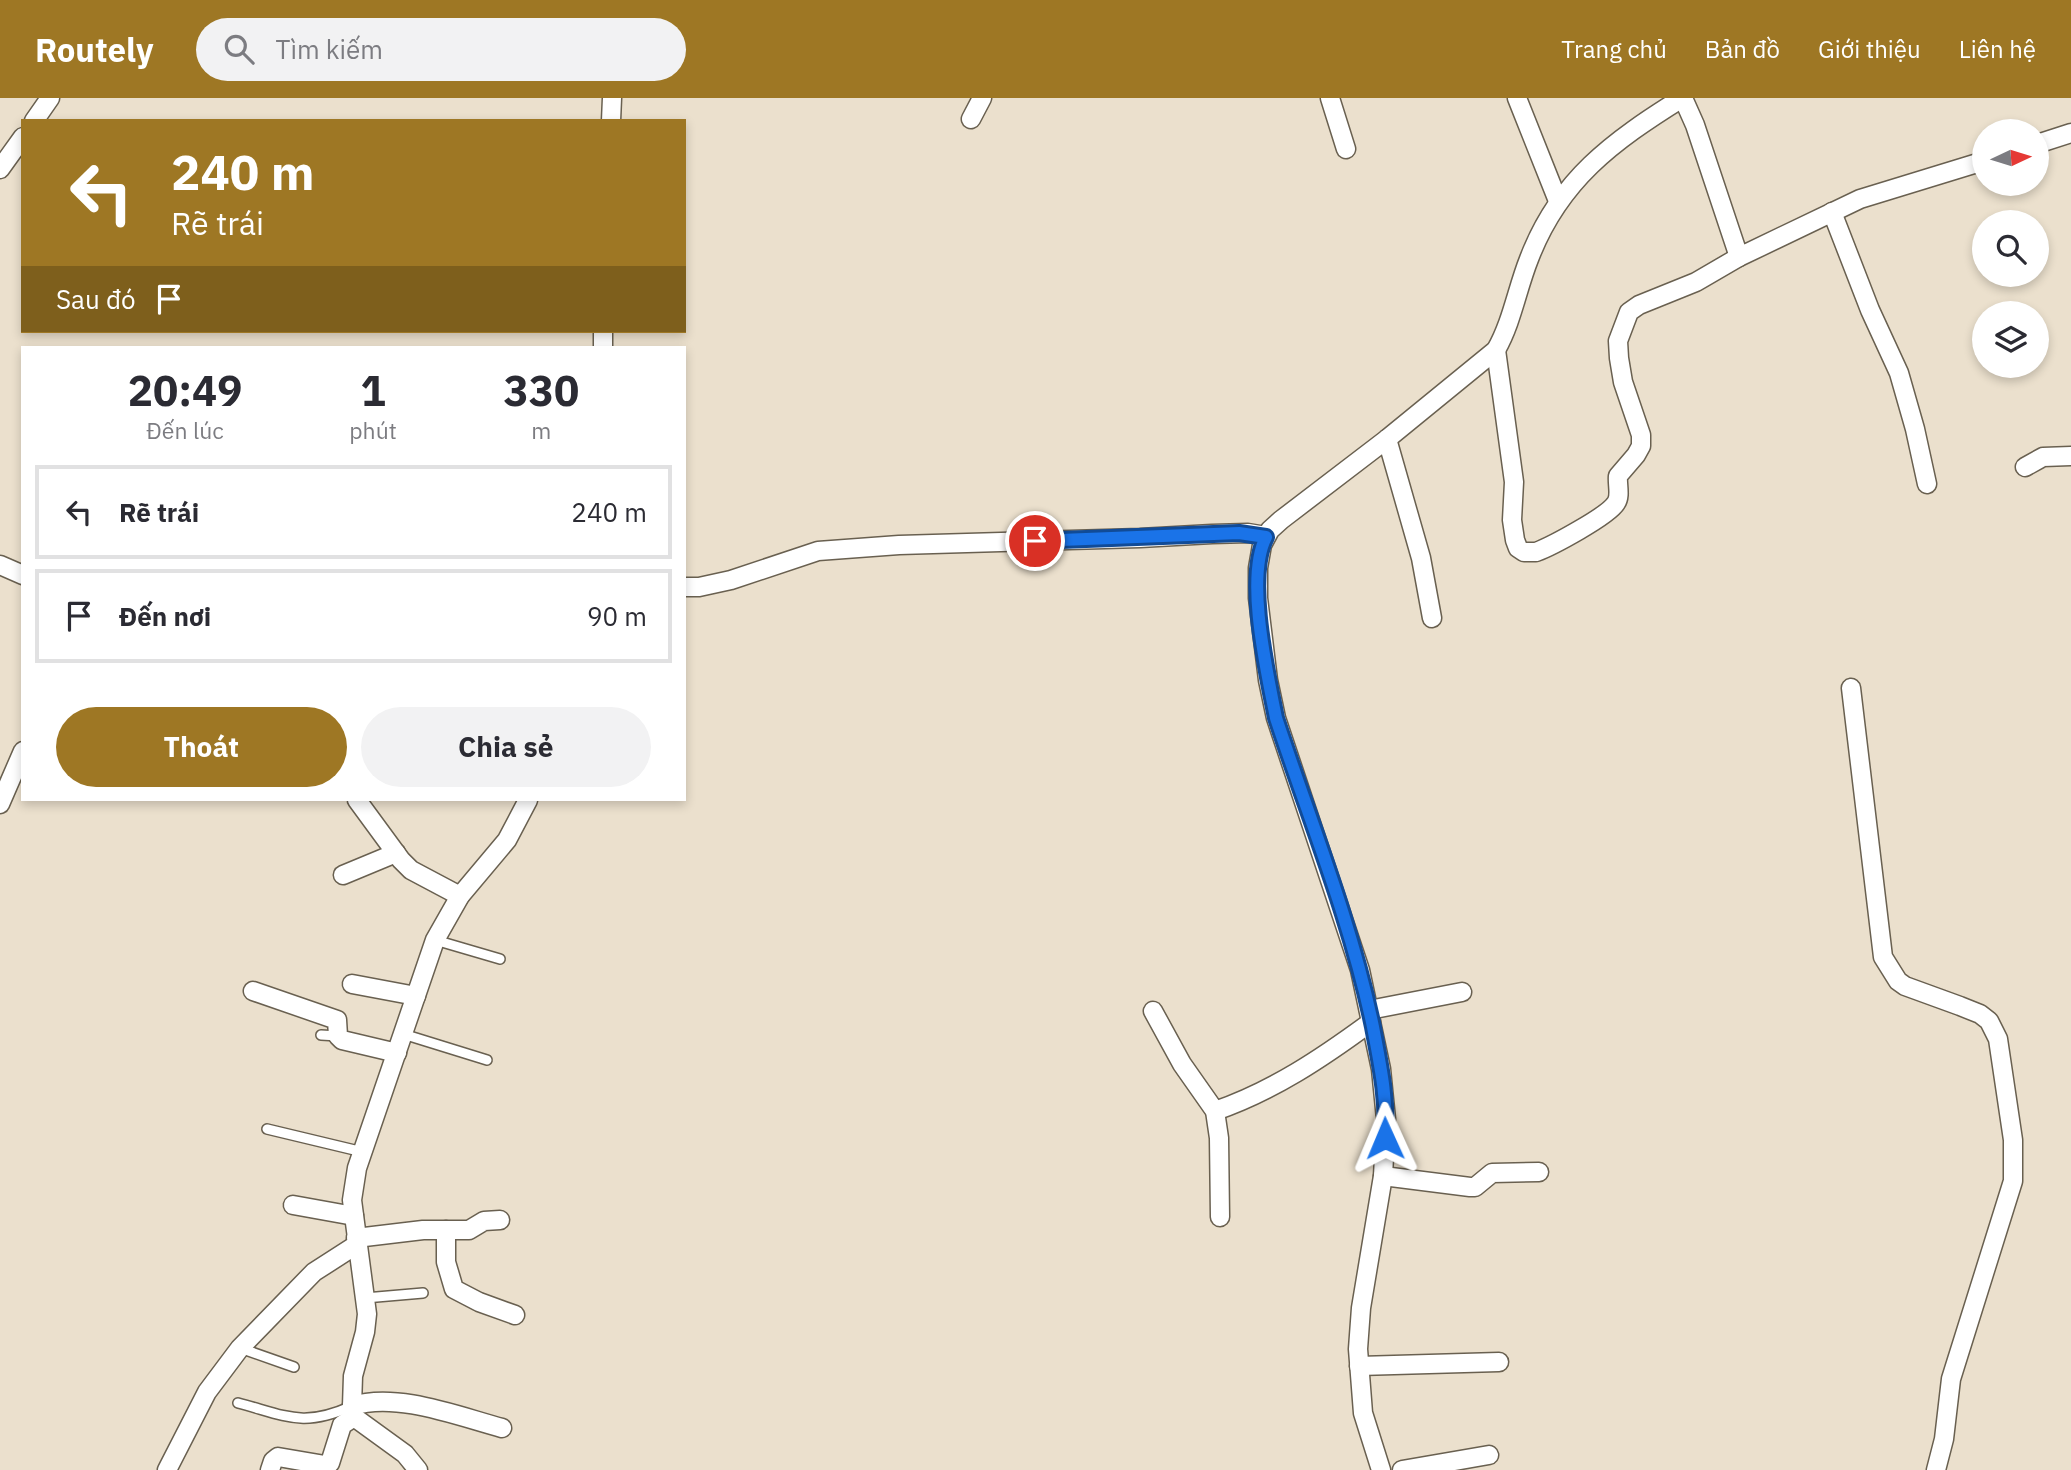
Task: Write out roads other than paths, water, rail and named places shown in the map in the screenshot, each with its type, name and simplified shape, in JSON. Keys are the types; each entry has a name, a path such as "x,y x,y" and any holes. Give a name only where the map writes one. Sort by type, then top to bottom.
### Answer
{"street":[{"path":"35,119 50,98"},
{"path":"611,119 612,98"},
{"path":"971,119 982,98"},
{"path":"1329,98 1346,149"},
{"path":"1517,98 1558,201"},
{"path":"1381,1470 1363,1413 1359,1366 1361,1308 1383,1176 1386,1119 1381,1069 1360,970 1347,925 1276,718 1268,681 1258,598 1258,568 1262,545 1281,520 1387,439 1496,350 1506,330 1530,255 1543,225 1558,201 1576,178 1611,145 1682,98 1695,125 1739,257"},
{"path":"2049,140 2071,133"},
{"path":"0,169 21,140"},
{"path":"1496,350 1514,481 1512,520 1515,540 1518,548 1524,552 1536,552 1614,506 1618,498 1618,475 1639,451 1641,435 1623,382 1618,341 1629,312 1639,305 1696,282 1739,257 1860,199 1972,165"},
{"path":"1832,212 1870,310 1899,373 1927,484"},
{"path":"1387,439 1421,558 1432,618"},
{"path":"2025,467 2043,457 2071,456"},
{"path":"686,587 731,580 818,551 899,545 1225,533 1248,533 1266,537"},
{"path":"0,565 21,574"},
{"path":"1851,688 1883,957 1898,982 1980,1014 1989,1021 1997,1039 2013,1140 2013,1181 1951,1379 1944,1440 1936,1470"},
{"path":"0,804 21,756"},
{"path":"358,801 411,870 460,896"},
{"path":"353,1411 353,1376 365,1332 365,1298 356,1242 353,1185 435,940 460,896 507,840 527,801"},
{"path":"343,875 396,853"},
{"path":"352,984 416,996"},
{"path":"253,991 337,1020 330,1035 397,1053"},
{"path":"1215,1111 1280,1083 1370,1016 1462,992"},
{"path":"1153,1012 1182,1064 1215,1111 1219,1138 1220,1217"},
{"path":"1383,1176 1470,1187 1492,1173 1539,1172"},
{"path":"293,1205 354,1216"},
{"path":"167,1470 207,1392 240,1348 314,1272 356,1242 423,1230 469,1230 484,1221 499,1220"},
{"path":"446,1230 446,1262 454,1289 479,1302 515,1315"},
{"path":"1359,1366 1499,1362"},
{"path":"270,1470 273,1461 278,1457 325,1465 330,1463 342,1425 353,1411 368,1401 392,1402 502,1428"},
{"path":"353,1411 405,1454 418,1470"},
{"path":"1402,1470 1489,1455"}],"lane":[{"path":"435,940 500,959"},
{"path":"403,1034 487,1060"},
{"path":"267,1129 363,1152"},
{"path":"365,1298 423,1293"},
{"path":"240,1348 294,1367"},
{"path":"238,1403 300,1420 353,1411"}]}
